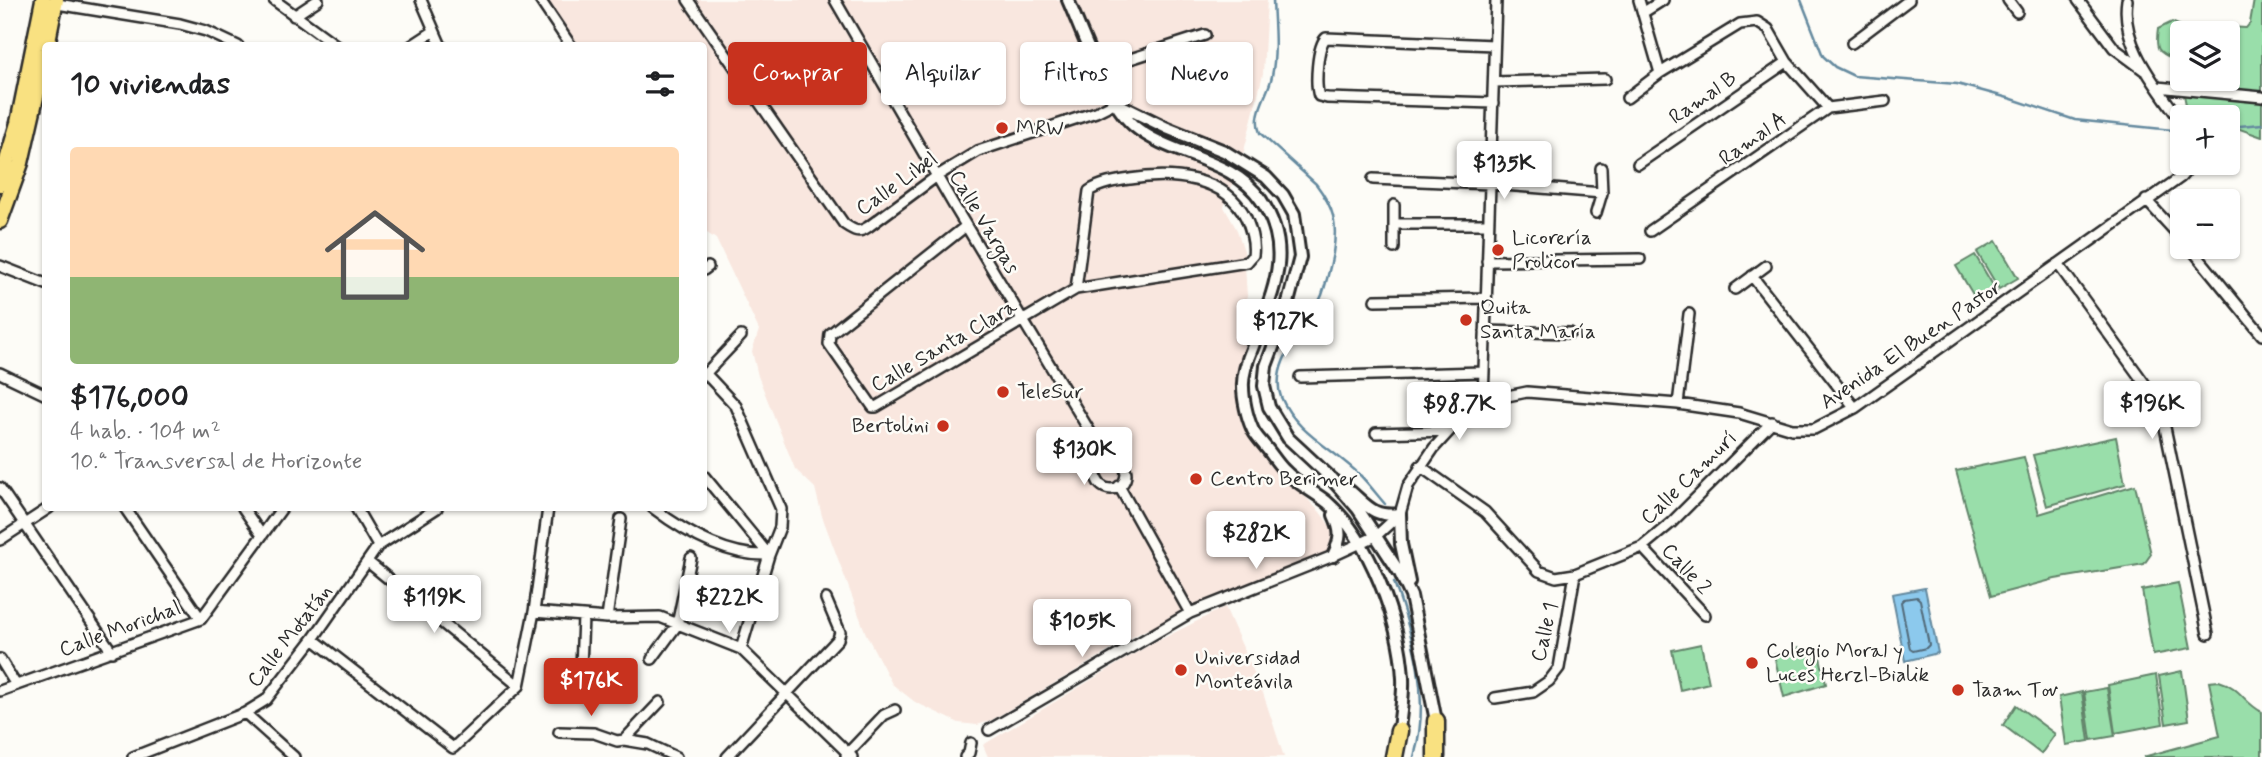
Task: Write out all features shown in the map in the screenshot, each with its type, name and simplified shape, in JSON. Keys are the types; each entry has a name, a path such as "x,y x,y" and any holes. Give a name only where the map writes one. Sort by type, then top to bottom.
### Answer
{"highway":[{"path":"1436,721 1436,757"},
{"path":"1394,757 1399,731"}],"main road":[{"path":"24,40 37,24 49,1"},
{"path":"47,42 49,1"},
{"path":"0,184 18,123 37,24"},
{"path":"0,220 41,100"}],"street":[{"path":"274,0 331,42"},
{"path":"294,16 318,0"},
{"path":"421,0 439,42"},
{"path":"540,0 568,42"},
{"name":"Calle Libel","path":"688,0 844,224 856,231 861,232 868,228 936,176 978,151 1110,105"},
{"name":"Calle Vargas","path":"835,0 936,176 1107,460 1120,462 1125,470 1125,479 1119,486 1106,487 1097,478 1097,469 1107,460"},
{"path":"1068,0 1087,42"},
{"path":"1483,401 1496,0"},
{"path":"1639,0 1660,73"},
{"path":"1644,12 1664,0"},
{"path":"1852,43 1909,0"},
{"path":"2008,0 2017,12"},
{"path":"2078,0 2114,48 2149,74"},
{"path":"2127,0 2127,24 2133,45 2170,106"},
{"path":"49,1 180,23 229,42"},
{"path":"1627,98 1660,73 1740,24 1757,22 1768,29 1787,61 1828,108"},
{"path":"417,42 434,31"},
{"path":"1132,58 1205,35"},
{"path":"1493,103 1326,98 1320,96 1317,89 1320,47 1326,38 1494,45"},
{"name":"Ramal B","path":"1638,164 1787,61"},
{"path":"1494,82 1605,79"},
{"path":"2157,87 2262,97"},
{"name":"Ramal A","path":"1650,231 1828,108 1885,101"},
{"path":"1116,105 1145,134 1222,169 1244,183 1260,198 1275,225 1279,254 1276,284 1248,360 1242,386 1246,406 1252,430 1285,471 1328,503 1361,542 1384,591 1395,632 1403,679 1399,731"},
{"path":"1118,105 1224,151 1266,177 1283,195 1294,214 1300,257 1284,318 1266,366 1264,386 1269,407 1288,438 1330,477 1376,513 1387,516 1400,514 1401,544 1436,721"},
{"path":"1597,213 1602,193 1601,168"},
{"name":"Calle Santa Clara","path":"967,226 830,334 829,344 870,404 876,407 1076,289 1247,262 1253,255 1252,233 1240,205 1206,183 1170,175 1103,185 1089,191 1076,289"},
{"name":"Avenida El Buen Pastor","path":"989,730 1190,614 1376,536 1400,514 1408,486 1420,466 1465,414 1483,401 1527,392 1678,404 1739,413 1792,429 1814,429 1855,408 2183,175"},
{"path":"1373,179 1490,184 1602,193"},
{"path":"2146,200 2170,226"},
{"path":"1394,205 1394,248"},
{"path":"1394,224 1488,223"},
{"path":"1487,261 1640,259"},
{"path":"2200,259 2262,335"},
{"path":"2058,264 2155,398 2162,413 2208,634"},
{"path":"0,266 42,282"},
{"path":"1735,289 1766,266"},
{"path":"1752,276 1855,408"},
{"path":"1375,300 1486,298"},
{"path":"1678,404 1689,314"},
{"path":"1485,331 1570,333"},
{"path":"707,371 741,336"},
{"path":"1300,377 1483,372"},
{"path":"0,373 42,393"},
{"path":"707,377 736,406 781,509 780,527 741,649"},
{"name":"Calle Camurí","path":"1420,466 1465,495 1485,512 1539,571 1556,577 1575,574 1642,547 1671,523 1772,422"},
{"path":"1376,433 1449,431"},
{"path":"1330,477 1358,509 1411,596"},
{"path":"707,480 769,555"},
{"name":"Calle Vargas","path":"1119,486 1190,614"},
{"path":"0,488 112,652"},
{"path":"1328,503 1341,534 1333,556"},
{"path":"0,540 44,511"},
{"path":"127,511 201,619"},
{"path":"245,511 261,534"},
{"name":"Calle Morichal","path":"0,691 201,619 280,511"},
{"path":"358,511 378,546 432,511"},
{"path":"313,639 453,748 519,686 534,612 548,511"},
{"path":"658,511 724,548 751,556 769,555"},
{"path":"607,618 621,519"},
{"name":"Calle Motatán","path":"138,756 244,713 265,700 313,639 378,546"},
{"name":"Calle 2","path":"1642,547 1705,615"},
{"path":"652,659 677,625 691,558"},
{"path":"368,562 519,686"},
{"name":"Calle 1","path":"1495,698 1533,692 1549,681 1559,668 1575,574"},
{"path":"727,757 840,635 826,599"},
{"path":"534,612 607,618 660,617 741,649 848,756 884,715 895,710"},
{"path":"581,668 583,617"},
{"path":"0,659 16,685"},
{"path":"624,740 660,702"},
{"path":"244,713 294,757"},
{"path":"559,732 594,733 617,741 648,744 676,757"},
{"path":"965,757 970,753 971,743"}],"shaded area":[{"path":"543,0 1267,0 1263,74 1244,151 1224,207 1237,230 1244,251 1248,311 1242,367 1248,423 1285,476 1320,512 1335,533 1336,541 1331,552 1141,632 990,721 977,725 959,723 915,702 892,684 866,634 822,516 815,488 795,469 758,376 752,351 759,330 716,239 707,233 707,42 575,42"},
{"name":"Universidad Monteávila","path":"1225,607 1263,693 1284,757 988,757 983,745 1146,647"}],"green space":[{"path":"2254,0 2262,0 2262,137 2240,129 2240,105 2186,105 2182,91 2240,91 2240,28 2246,28 2250,23"},
{"path":"2170,23 2170,57 2157,46 2158,29"},
{"path":"1996,241 2018,278 1999,289 1977,252"},
{"path":"1975,255 1997,292 1978,303 1956,266"},
{"path":"2116,437 2125,484 2047,506 2033,455"},
{"path":"2024,457 2039,514 2135,485 2151,554 2144,564 2055,579 1991,596 1956,471"},
{"path":"2178,583 2191,648 2153,655 2142,590"},
{"path":"1701,644 1709,683 1680,690 1672,650"},
{"path":"1799,648 1800,653 1818,648 1826,684 1784,697 1774,655"},
{"path":"2182,671 2189,720 2166,724 2159,676"},
{"path":"2156,675 2163,724 2115,733 2108,685"},
{"path":"2219,681 2232,687 2262,712 2262,757 2143,757 2220,736 2209,682"},
{"path":"2107,688 2115,736 2091,740 2084,692"},
{"path":"2082,692 2089,741 2066,745 2059,697"},
{"path":"2016,705 2055,734 2041,754 2003,725"}],"water":[{"path":"1925,588 1938,653 1905,661 1892,594"}],"waterway":[{"path":"1273,0 1274,67 1259,111 1258,126 1260,133 1316,184 1331,208 1335,224 1327,280 1322,295 1285,357 1280,370 1281,397 1296,421 1360,475 1385,504"},
{"path":"1801,0 1823,56 1835,67 1854,76 1957,84 2075,120 2170,130"},
{"path":"2240,126 2262,124"},
{"path":"1394,582 1418,668 1421,713 1414,757"}],"place":[{"name":"MRW","path":"1002,128"},
{"name":"Licorería Prolicor","path":"1498,250"},
{"name":"Quita Santa María","path":"1466,320"},
{"name":"TeleSur","path":"1003,392"},
{"name":"Bertolini","path":"943,426"},
{"name":"Centro Berimer","path":"1196,479"},
{"name":"Colegio Moral y Luces Herzl-Bialik","path":"1752,663"},
{"name":"Universidad Monteávila","path":"1181,670"},
{"name":"Taam Tov","path":"1958,690"}]}
